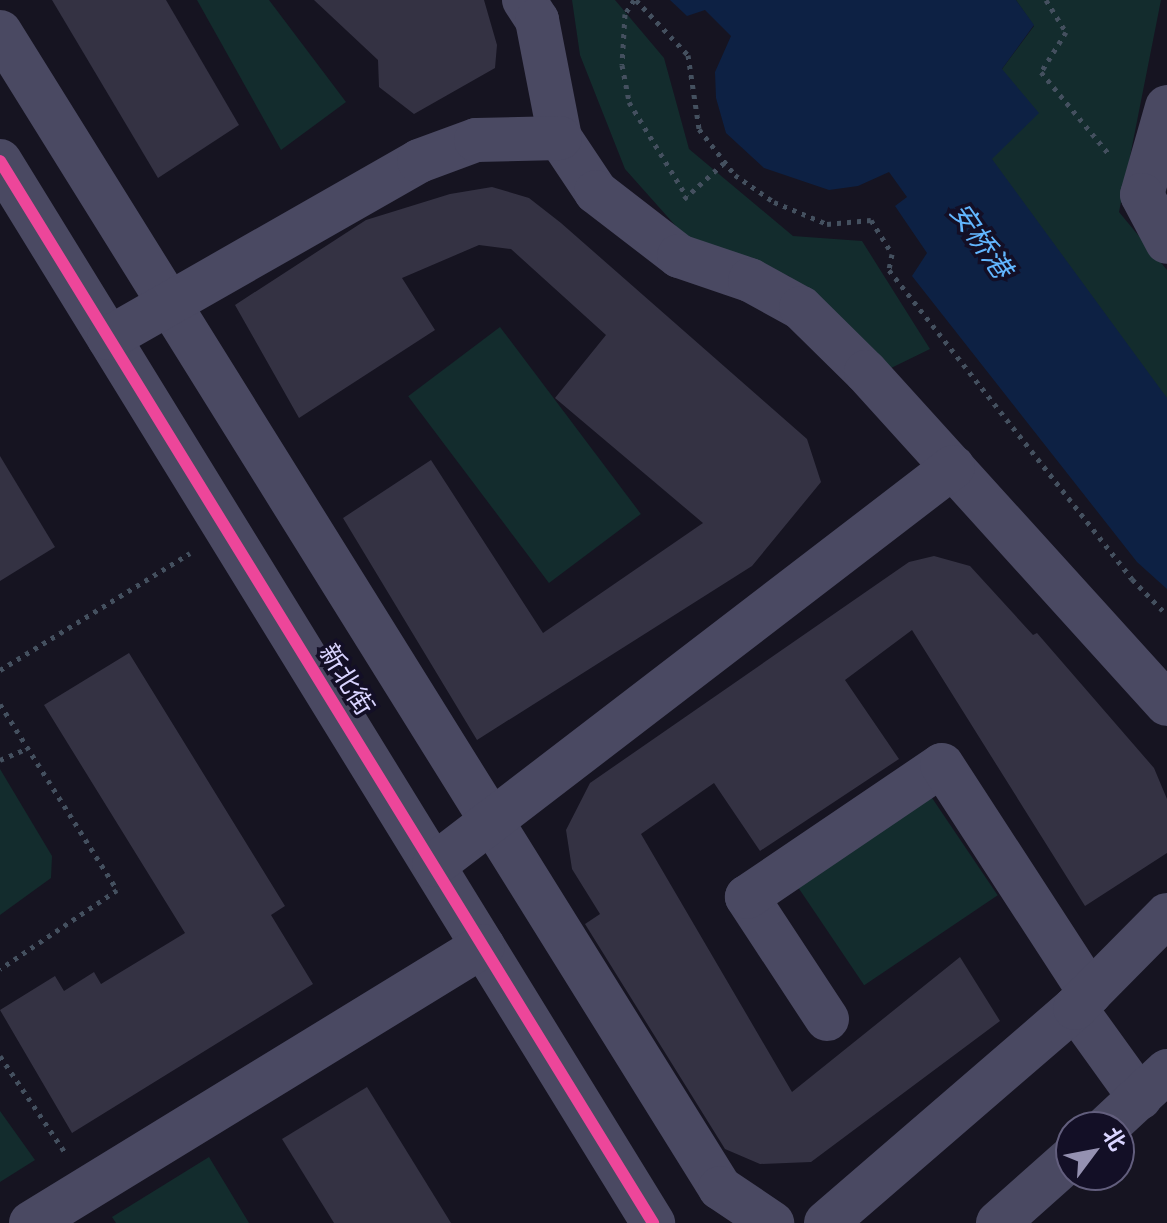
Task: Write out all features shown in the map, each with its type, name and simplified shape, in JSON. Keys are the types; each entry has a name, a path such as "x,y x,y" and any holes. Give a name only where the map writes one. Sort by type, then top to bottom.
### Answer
{"street":[{"path":"524,0 537,20 560,138 596,192 679,256 750,280 801,308 953,467 1167,704"},
{"path":"0,32 720,1188 772,1223"},
{"path":"1167,107 1142,195 1167,242"},
{"path":"109,338 419,161 476,140 560,138"},
{"name":"新北街","path":"0,161 653,1223"},
{"path":"434,865 953,467"},
{"path":"827,1019 747,897 942,765 1082,1000 1153,1084 1124,1111"},
{"path":"826,1223 1082,1000 1167,915"},
{"path":"31,1223 483,946"},
{"path":"998,1223 1055,1172"}],"path":[{"path":"687,197 629,102 622,65 625,14 635,0 688,55 699,129 725,162 774,202 827,224 871,220 892,254 889,270 1132,579 1167,615"},
{"path":"1046,0 1066,32 1041,72 1142,195"},
{"path":"649,232 725,162"},
{"path":"0,670 228,530"},
{"path":"0,704 117,890 0,969"},
{"path":"0,760 28,748"},
{"path":"0,1056 89,1188"}],"green space":[{"path":"197,0 269,0 346,102 281,150"},
{"path":"572,0 615,0 664,58 689,149 793,236 862,241 930,349 887,370 789,276 690,242 625,169 580,55"},
{"path":"1016,0 1161,0 1119,212 1167,270 1167,408 946,191 1002,69 1034,26"},
{"path":"500,327 641,514 549,583 408,396"},
{"path":"0,769 52,856 51,878 0,915"},
{"path":"930,795 998,895 864,985 797,885"},
{"path":"0,1111 35,1160 0,1182"},
{"path":"209,1157 249,1223 116,1223 112,1217"}],"water":[{"name":"安桥港","path":"670,0 1016,0 1034,25 1002,69 1039,113 992,159 1167,398 1167,589 1137,562 912,276 927,253 895,206 907,197 889,172 858,186 829,190 764,168 726,133 716,98 715,72 731,36 705,10 687,16"}],"building":[{"path":"52,0 166,0 239,125 158,178"},
{"path":"314,0 484,0 497,45 495,68 414,114 379,87 378,60"},
{"path":"492,187 529,198 561,223 807,439 821,482 752,566 477,740 343,518 431,460 543,633 703,523 555,398 606,335 511,249 479,245 402,278 435,330 299,418 235,305 366,220 450,194"},
{"path":"0,456 55,547 0,581"},
{"path":"934,556 970,566 1033,635 1037,633 1154,768 1167,799 1167,853 1085,906 912,630 845,680 899,759 760,851 714,783 641,834 792,1092 960,957 1000,1021 811,1162 760,1164 725,1149 585,924 600,914 572,869 566,830 590,783 909,562"},
{"path":"129,653 285,906 271,915 313,984 72,1133 0,1010 55,976 64,991 94,972 101,984 185,933 44,705"},
{"path":"367,1087 451,1223 334,1223 282,1139"}],"cycle path":[{"path":"0,161 653,1223"}]}
